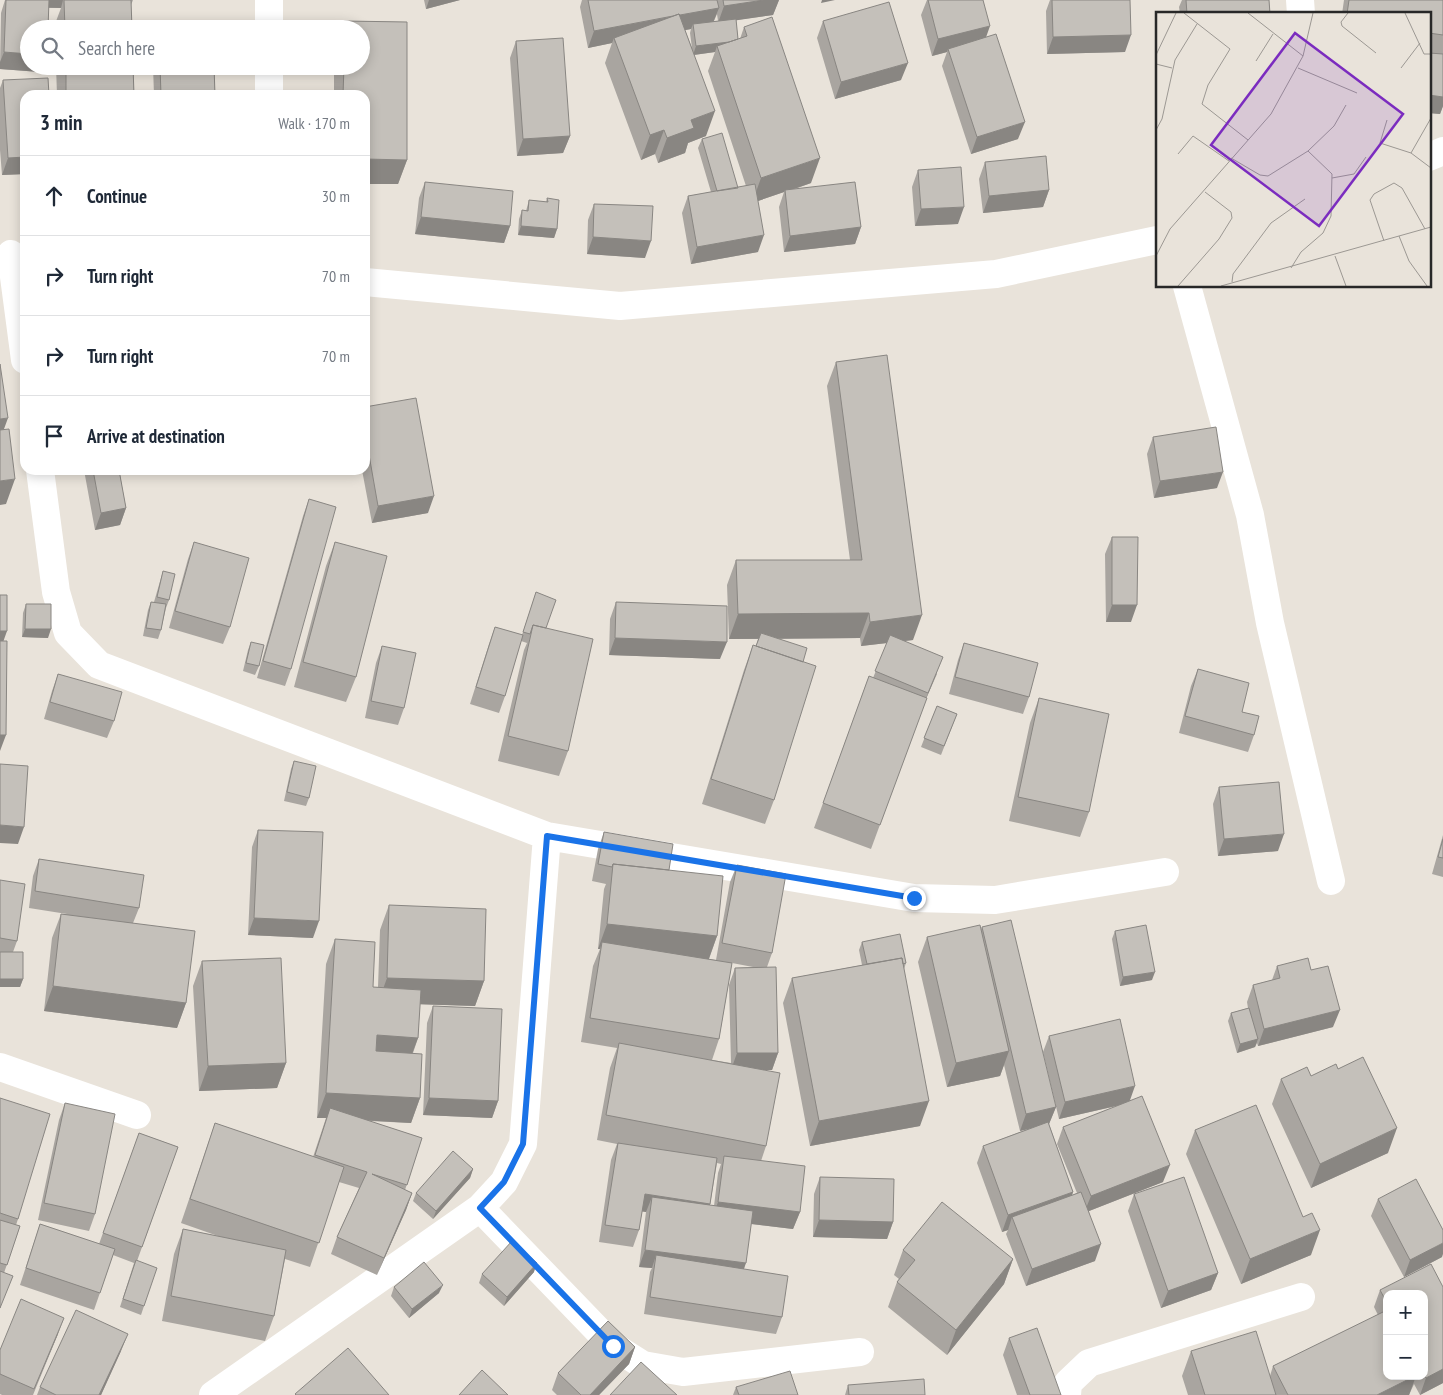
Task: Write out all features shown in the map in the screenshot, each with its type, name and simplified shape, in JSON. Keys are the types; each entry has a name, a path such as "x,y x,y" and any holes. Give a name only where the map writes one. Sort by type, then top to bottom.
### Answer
{"street":[{"path":"269,0 269,20"},
{"path":"268,90 269,75"},
{"path":"1430,157 1443,151"},
{"path":"370,282 620,306 996,274 1156,240"},
{"path":"12,254 20,319"},
{"path":"1188,288 1250,515 1270,623 1331,881"},
{"path":"41,475 56,592 68,633 99,665 547,836 914,898 995,900 1165,872"},
{"path":"213,1395 480,1208 504,1182 523,1144 547,836"},
{"path":"0,1067 137,1115"},
{"path":"480,1208 613,1346 643,1366 683,1372 860,1352"},
{"path":"1067,1395 1068,1383 1090,1363 1301,1297"}],"building":[{"path":"6,0 49,0 48,20 20,20 20,53 4,52"},
{"path":"64,0 131,0 132,20 65,20"},
{"path":"588,0 717,0 719,8 594,31"},
{"path":"723,0 764,0 724,6"},
{"path":"928,0 983,0 990,26 938,39"},
{"path":"1052,0 1130,0 1131,35 1053,37"},
{"path":"1186,0 1269,0 1270,12 1187,12"},
{"path":"1349,0 1443,0 1443,35 1430,33 1430,12 1347,12"},
{"path":"889,2 908,63 841,82 823,21"},
{"path":"679,14 715,111 691,120 694,128 667,138 664,130 650,135 614,38"},
{"path":"772,17 820,158 761,178 717,46 747,36 744,27"},
{"path":"736,19 738,39 696,46 693,24"},
{"path":"370,21 407,22 407,160 370,159 370,90 343,90 344,75 370,75"},
{"path":"996,34 1025,122 977,137 948,49"},
{"path":"563,38 570,136 523,139 516,41"},
{"path":"1430,53 1443,54 1443,97 1430,95"},
{"path":"66,75 133,75 134,90 66,90"},
{"path":"160,75 214,75 215,90 161,90"},
{"path":"48,78 49,90 20,90 20,157 8,158 3,80"},
{"path":"722,133 738,188 717,191 702,139"},
{"path":"1046,156 1049,190 989,196 985,162"},
{"path":"961,167 964,207 921,209 918,170"},
{"path":"425,182 513,191 510,226 421,217"},
{"path":"855,182 861,227 790,236 785,190"},
{"path":"755,184 764,235 697,247 688,196"},
{"path":"547,198 559,200 557,229 521,226 522,210 528,211 529,200 548,202"},
{"path":"594,204 653,206 651,241 593,237"},
{"path":"887,355 922,615 870,622 869,613 738,614 736,560 862,560 836,362"},
{"path":"0,364 8,418 0,419"},
{"path":"416,398 434,496 378,506 370,460 370,406"},
{"path":"1216,427 1223,472 1160,481 1153,437"},
{"path":"9,429 15,479 0,481 0,430"},
{"path":"94,475 120,475 126,508 101,513"},
{"path":"309,499 336,507 291,669 263,661"},
{"path":"1112,537 1138,537 1137,605 1112,605"},
{"path":"194,542 249,558 230,627 175,611"},
{"path":"335,542 387,556 356,677 303,662"},
{"path":"163,571 175,574 169,600 157,597"},
{"path":"536,592 556,600 546,628 533,625 530,634 523,632"},
{"path":"0,595 7,595 7,631 0,631"},
{"path":"151,602 166,604 161,630 146,628"},
{"path":"616,602 727,606 727,642 615,638"},
{"path":"26,604 51,604 51,629 25,629"},
{"path":"533,625 593,639 568,751 508,736"},
{"path":"495,627 523,635 505,696 476,687"},
{"path":"761,633 807,648 803,662 756,646"},
{"path":"890,635 943,657 928,693 875,671"},
{"path":"0,641 7,641 6,735 0,735"},
{"path":"251,642 264,645 259,666 246,663"},
{"path":"964,643 1038,663 1029,697 955,677"},
{"path":"753,645 816,666 774,800 711,779"},
{"path":"382,646 416,653 404,708 371,701"},
{"path":"1198,669 1249,683 1242,712 1259,716 1254,735 1185,716"},
{"path":"58,674 122,692 114,721 50,702"},
{"path":"869,676 927,698 880,825 823,803"},
{"path":"1039,698 1109,714 1089,812 1018,797"},
{"path":"937,706 957,714 944,746 924,738"},
{"path":"294,761 316,766 309,798 287,792"},
{"path":"0,764 28,766 24,827 0,825"},
{"path":"1279,782 1284,834 1224,839 1219,787"},
{"path":"258,830 323,832 319,921 254,918"},
{"path":"604,832 673,844 669,870 613,864 612,867 598,864"},
{"path":"1443,839 1443,858 1438,857"},
{"path":"39,859 144,875 139,908 35,891"},
{"path":"613,864 723,876 717,936 607,924"},
{"path":"737,865 786,874 772,953 722,943"},
{"path":"0,880 25,884 17,941 0,938"},
{"path":"389,905 486,909 484,981 387,978"},
{"path":"61,914 195,931 186,1003 53,986"},
{"path":"1011,920 1056,1107 1026,1114 982,927"},
{"path":"980,925 1009,1051 956,1063 927,937"},
{"path":"1146,925 1155,972 1123,977 1115,931"},
{"path":"900,934 906,963 903,964 902,958 867,964 862,942"},
{"path":"335,939 375,942 373,987 421,990 418,1038 377,1035 376,1051 422,1054 420,1098 326,1093"},
{"path":"602,942 732,963 719,1039 590,1018"},
{"path":"0,952 23,952 23,979 0,979"},
{"path":"281,958 286,1063 208,1066 202,961"},
{"path":"902,958 929,1101 819,1121 792,978"},
{"path":"1308,958 1311,970 1328,966 1340,1010 1264,1029 1253,985 1280,978 1277,966"},
{"path":"776,967 778,1053 737,1053 735,968"},
{"path":"433,1006 502,1009 498,1101 429,1098"},
{"path":"1249,1008 1258,1039 1240,1044 1231,1013"},
{"path":"1120,1019 1135,1086 1065,1102 1049,1036"},
{"path":"619,1043 780,1073 766,1146 606,1115"},
{"path":"1363,1057 1397,1128 1320,1164 1281,1079 1307,1067 1311,1076 1336,1064 1338,1069"},
{"path":"1142,1096 1170,1165 1091,1196 1063,1127"},
{"path":"0,1098 50,1114 18,1219 0,1213"},
{"path":"65,1103 115,1114 95,1214 44,1203"},
{"path":"1256,1105 1303,1217 1312,1213 1320,1230 1250,1259 1195,1130"},
{"path":"330,1108 422,1138 407,1185 372,1174 412,1193 384,1258 337,1237 367,1172 315,1155"},
{"path":"1048,1122 1073,1192 1008,1215 983,1146"},
{"path":"215,1123 344,1167 319,1243 190,1199"},
{"path":"139,1133 178,1147 142,1247 103,1233"},
{"path":"618,1143 717,1158 710,1204 645,1194 639,1230 605,1225"},
{"path":"453,1151 473,1169 436,1211 416,1193"},
{"path":"724,1156 805,1166 800,1212 718,1202"},
{"path":"820,1177 894,1179 893,1222 819,1220"},
{"path":"1184,1177 1218,1273 1168,1291 1134,1194"},
{"path":"1416,1179 1443,1230 1443,1243 1410,1260 1378,1199"},
{"path":"1081,1192 1101,1244 1032,1269 1012,1217"},
{"path":"652,1197 753,1211 746,1263 645,1250"},
{"path":"942,1202 1013,1259 956,1330 897,1282 915,1260 903,1250"},
{"path":"0,1220 20,1226 7,1265 0,1263"},
{"path":"40,1224 115,1249 100,1293 26,1268"},
{"path":"183,1229 286,1250 274,1316 171,1296"},
{"path":"512,1241 537,1263 507,1297 482,1274"},
{"path":"656,1255 788,1276 782,1317 650,1297"},
{"path":"136,1260 157,1268 144,1306 123,1299"},
{"path":"424,1262 443,1285 412,1309 394,1287"},
{"path":"1431,1264 1443,1287 1443,1369 1428,1377 1428,1290 1383,1290 1383,1296 1380,1290"},
{"path":"0,1271 13,1276 0,1308"},
{"path":"21,1299 64,1318 34,1389 0,1374 0,1350"},
{"path":"76,1310 128,1334 99,1395 56,1395 40,1387"},
{"path":"1383,1312 1383,1380 1407,1380 1377,1395 1288,1395 1273,1366"},
{"path":"608,1321 635,1347 590,1395 581,1395 558,1373"},
{"path":"1037,1328 1061,1395 1030,1395 1009,1338"},
{"path":"1256,1331 1276,1395 1205,1395 1191,1351"},
{"path":"348,1348 389,1395 295,1394"},
{"path":"641,1362 677,1395 610,1395"},
{"path":"482,1370 508,1395 459,1395"},
{"path":"790,1371 798,1395 739,1395 736,1387"},
{"path":"924,1379 925,1395 849,1395 848,1385"}],"route":[{"path":"613,1346 480,1208 504,1182 523,1144 547,836 914,898"}]}
